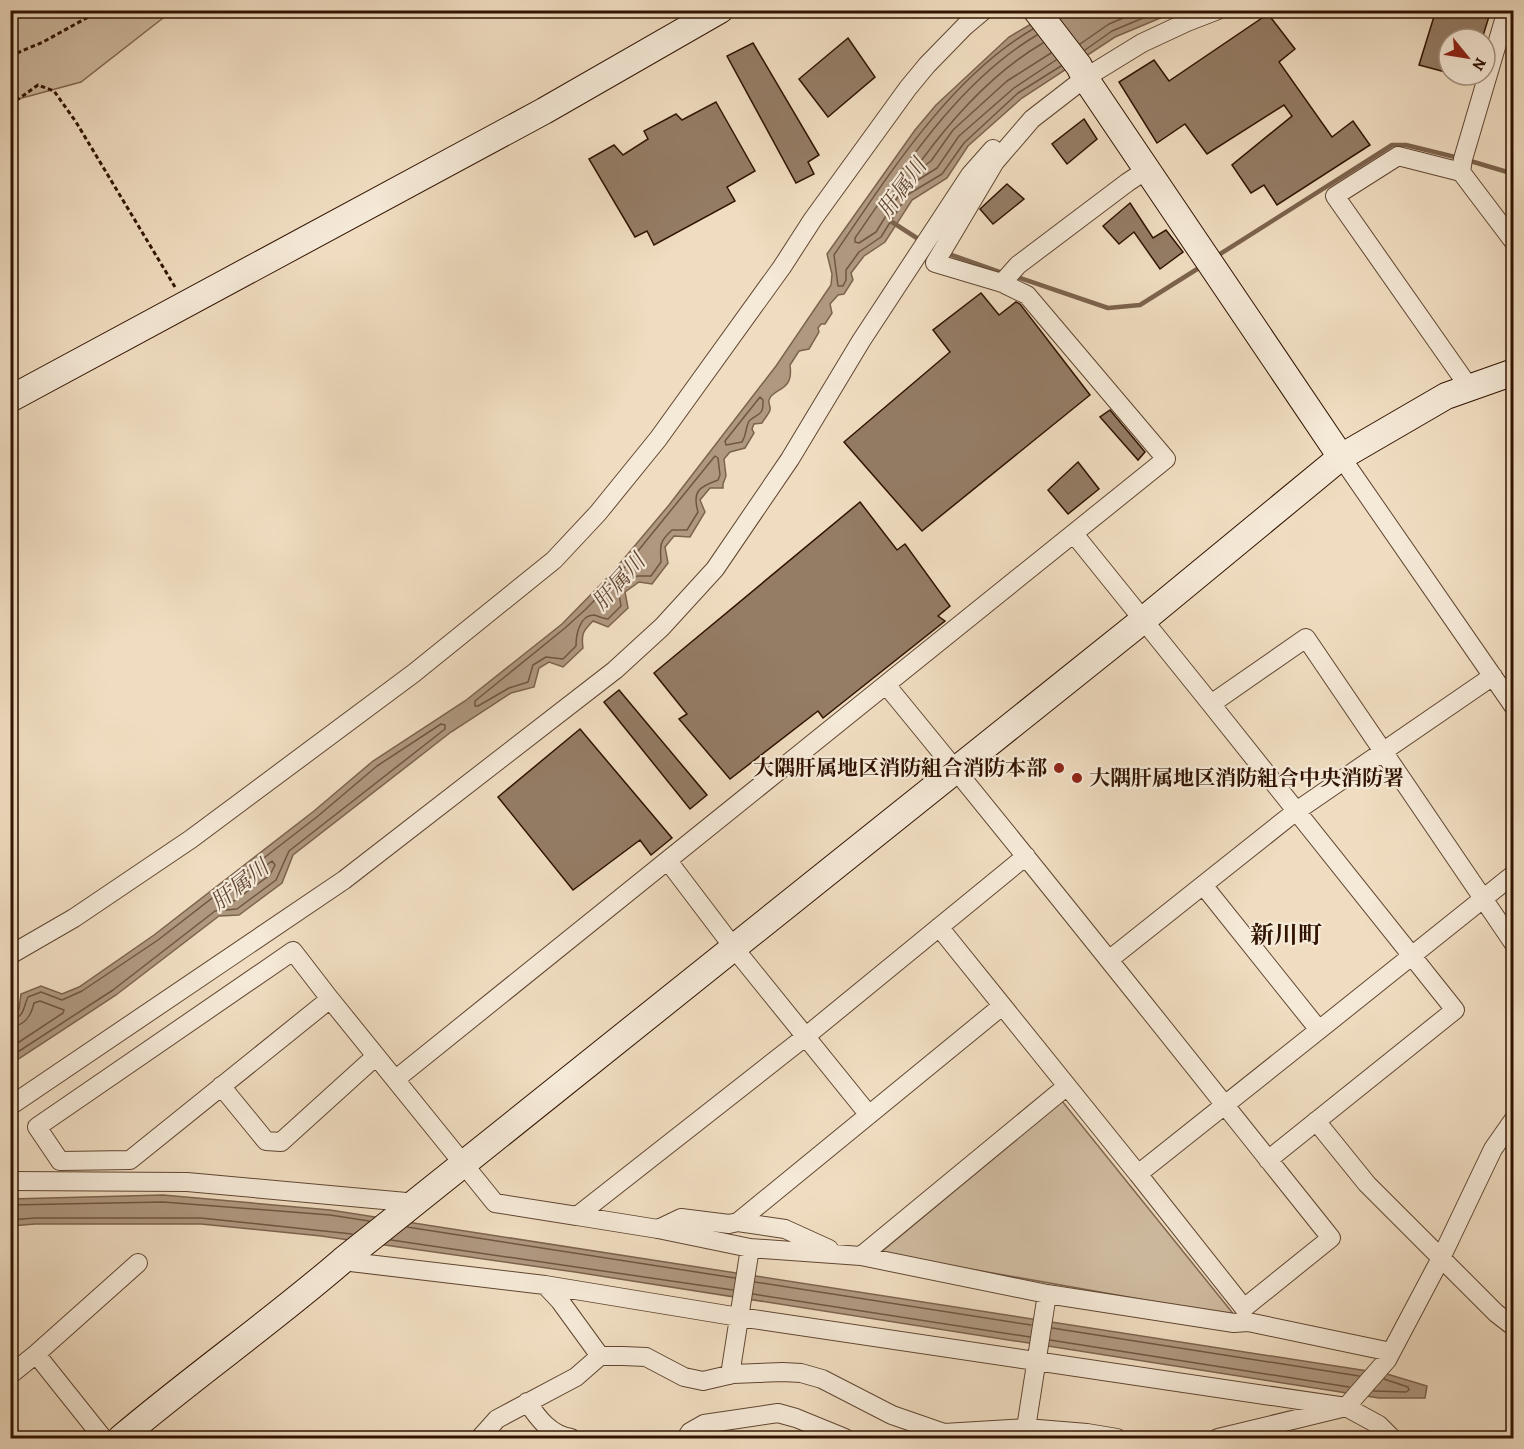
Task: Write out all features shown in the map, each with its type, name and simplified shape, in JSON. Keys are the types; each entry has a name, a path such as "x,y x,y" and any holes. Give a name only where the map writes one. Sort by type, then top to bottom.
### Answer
{"street":[{"path":"10,399 544,111 720,10"},
{"path":"10,955 74,918 191,839 405,679 554,560 598,513 658,439 908,88 965,26 984,10"},
{"path":"1036,10 1082,72 1341,457 1514,707"},
{"path":"396,1079 887,686 1166,459 1027,294 1008,276 934,263 995,162 1032,119 1082,72 1187,22 1218,10"},
{"path":"1461,172 1508,10"},
{"path":"10,1106 344,880 615,670 662,627 715,570 790,459 861,341 970,175 999,143 1032,119"},
{"path":"1469,387 1335,196 1398,156 1461,172 1514,242"},
{"path":"1008,276 1148,169"},
{"path":"121,1438 1142,621 1341,457 1446,396 1514,372"},
{"path":"1074,534 1455,1010 1268,1160"},
{"path":"1211,704 1306,638 1514,944"},
{"path":"1110,959 1296,812 1493,676"},
{"path":"330,999 130,1160 60,1161 37,1127 293,951 495,1203 658,1229 748,1255 840,1254 861,1256 1046,1303 1234,1323 1246,1315 1331,1238 1110,959 887,686"},
{"path":"577,1216 805,1037 1026,856"},
{"path":"668,861 734,948 869,1115"},
{"path":"1138,1174 1514,874"},
{"path":"1203,885 1319,1030"},
{"path":"939,927 1138,1174 1246,1315 1389,1356"},
{"path":"738,1222 1002,1006"},
{"path":"221,1086 266,1141 281,1142 376,1056"},
{"path":"861,1256 1067,1086"},
{"path":"1218,1438 1258,1434 1349,1404 1389,1356 1493,1149 1514,1119"},
{"path":"1316,1121 1367,1184 1496,1313 1514,1327"},
{"path":"10,1181 187,1182 414,1205"},
{"path":"658,1229 681,1218 729,1224 738,1222 785,1229 840,1254"},
{"path":"730,1375 748,1255"},
{"path":"342,1261 545,1285 1349,1404 1379,1425 1392,1438"},
{"path":"10,1375 138,1263"},
{"path":"545,1285 560,1301 600,1356"},
{"path":"1026,1428 1046,1303"},
{"path":"36,1354 103,1438"},
{"path":"480,1438 497,1419 576,1377 600,1356 646,1357 684,1377 703,1381 730,1375 801,1373 822,1379 892,1415 941,1436 1026,1428 1117,1438"},
{"path":"527,1402 539,1420 554,1432 571,1438"},
{"path":"686,1438 690,1432 704,1424 778,1413 845,1438"}],"path":[{"path":"10,56 43,42 101,10"},
{"path":"10,105 38,85 54,91 76,122 185,304"}],"shaded area":[{"path":"11,10 172,11 81,82 11,101"},
{"path":"1062,1101 1235,1316 880,1253"}],"water":[{"name":"肝属川","path":"1053,11 1177,11 1115,37 1022,98 968,146 947,178 912,200 885,242 864,256 851,273 853,280 844,294 838,295 830,304 832,313 825,324 821,324 818,328 819,332 809,349 799,351 790,365 789,380 771,396 769,412 762,423 754,424 752,429 754,433 745,448 730,452 724,459 726,476 723,488 710,488 700,500 705,512 690,537 674,536 665,547 668,563 652,584 639,582 625,592 628,608 608,627 593,621 583,633 583,648 563,667 549,662 539,668 534,687 511,693 451,732 293,855 282,883 239,915 219,916 116,995 11,1064 10,1015 19,1009 21,994 41,986 62,994 79,987 154,935 314,811 373,761 465,701 562,624 611,574 669,505 776,366 831,285 832,274 827,254 915,130 936,105 1009,37"},
{"path":"163,1195 330,1210 1387,1374 1427,1386 1425,1398 1379,1398 575,1272 321,1236 201,1224 11,1226 11,1199"}],"building":[{"path":"1436,10 1491,10 1486,27 1437,27 1437,70 1419,65"},
{"path":"1268,14 1295,49 1279,62 1332,137 1353,121 1370,145 1277,205 1264,185 1251,193 1232,165 1292,116 1284,105 1207,154 1185,124 1157,143 1119,82 1154,60 1169,81"},
{"path":"848,38 875,77 828,117 799,79"},
{"path":"753,43 819,155 808,162 814,174 796,183 727,56"},
{"path":"716,102 755,171 727,187 735,201 654,245 647,231 635,237 589,159 614,145 623,155 648,139 644,131 676,114 682,120"},
{"path":"1084,119 1097,139 1067,164 1052,144"},
{"path":"1007,184 1024,199 993,224 980,209"},
{"path":"1130,203 1153,238 1166,230 1183,252 1160,269 1134,232 1119,244 1103,226"},
{"path":"981,293 999,315 1016,302 1020,304 1090,395 922,531 844,442 950,352 933,330"},
{"path":"1110,410 1145,452 1138,460 1100,417"},
{"path":"1078,462 1099,489 1068,514 1048,490"},
{"path":"860,502 897,550 905,544 950,606 938,616 945,621 823,718 818,711 730,779 679,719 687,714 654,673"},
{"path":"619,690 707,795 690,809 604,702"},
{"path":"580,729 672,838 651,855 640,840 573,890 498,797"}],"waterway":[{"path":"1217,256 1392,145 1406,145 1459,158"},
{"path":"1467,160 1514,174"},
{"name":"肝属川","path":"892,222 923,242"},
{"path":"946,253 1003,273"},
{"path":"1014,276 1108,308 1140,305 1202,266"}],"place":[{"name":"大隅肝属地区消防組合消防本部","path":"1059,768"},
{"name":"大隅肝属地区消防組合中央消防署","path":"1077,778"}],"district":[{"name":"新川町","path":"1286,935"}]}
